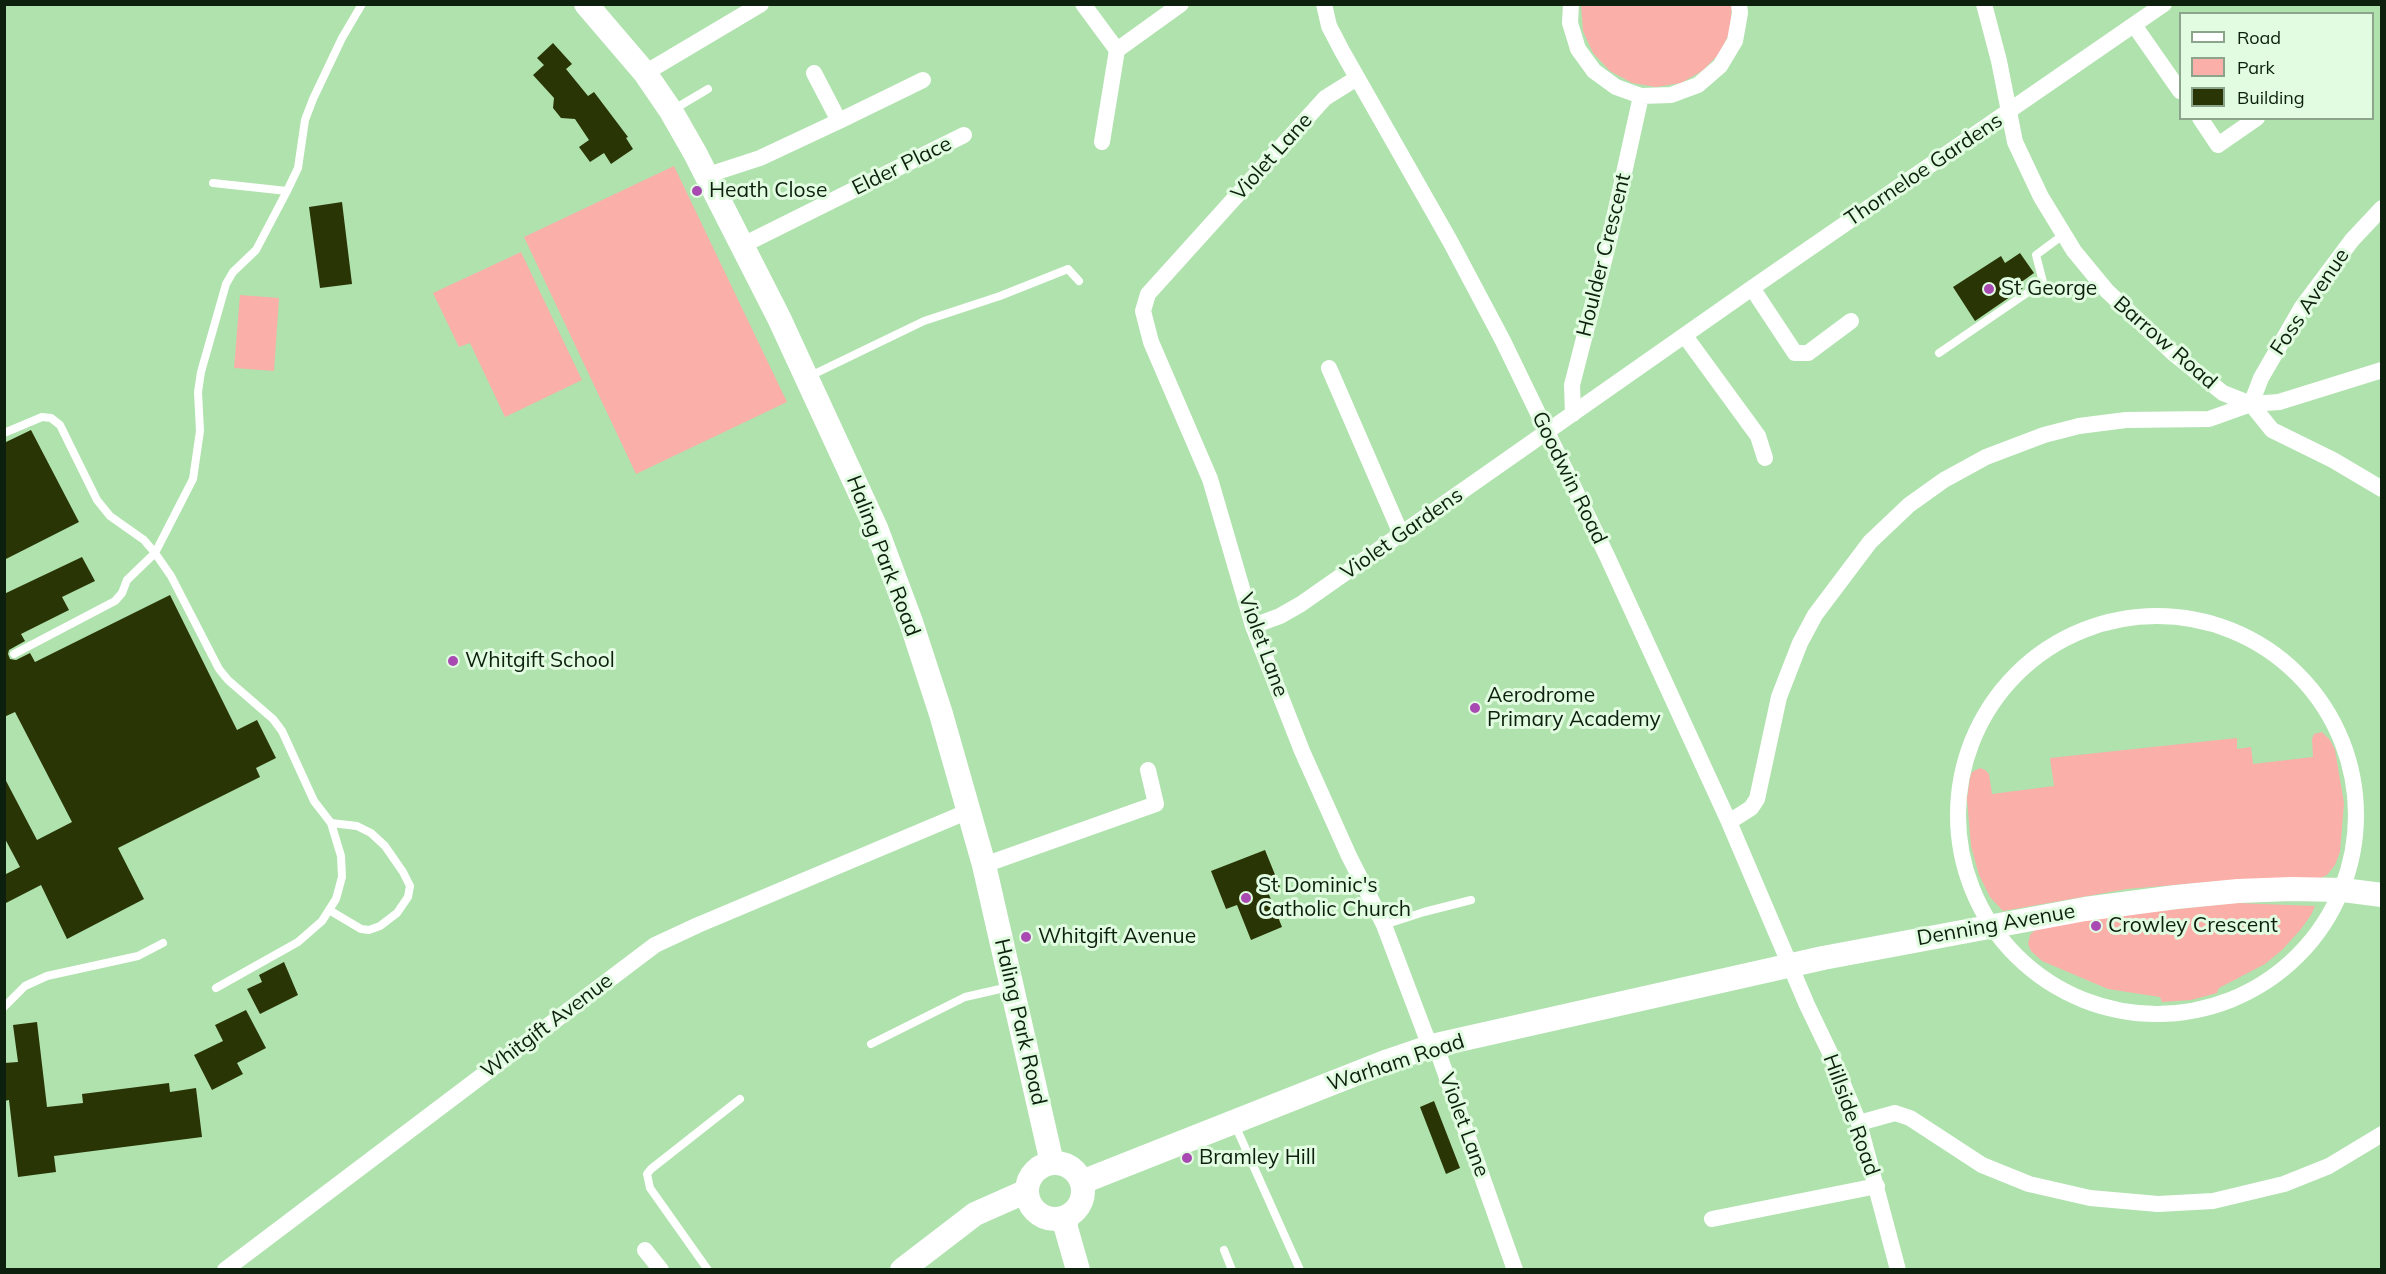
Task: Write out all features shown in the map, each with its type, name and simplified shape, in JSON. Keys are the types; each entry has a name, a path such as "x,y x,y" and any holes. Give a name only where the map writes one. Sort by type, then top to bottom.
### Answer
{"main road":[{"name":"Haling Park Road","path":"586,4 645,73 671,111 708,175 807,377 876,528 941,714 984,865 1052,1163"},
{"name":"Denning Avenue","path":"1791,965 2085,909 2176,897 2238,891 2343,890 2382,895"},
{"name":"Warham Road","path":"1082,1182 1234,1121 1432,1046 1791,965"},
{"path":"1052,1163 1065,1164 1076,1172 1082,1182 1084,1192 1079,1206 1066,1217 1055,1220 1042,1216 1033,1209 1027,1191 1030,1177 1039,1168 1052,1163"},
{"path":"902,1269 975,1214 1027,1191"},
{"path":"1066,1217 1066,1228 1078,1269"}],"street":[{"path":"645,73 760,4"},
{"path":"1083,4 1117,50"},
{"path":"1102,142 1117,50 1181,4"},
{"path":"1571,4 1570,23 1578,49 1594,71 1616,87 1641,96 1671,95 1698,85 1720,66 1735,41 1740,13 1739,4"},
{"name":"Barrow Road","path":"1984,4 2000,61 2015,142 2028,172 2063,235 2090,272 2157,339 2223,393 2251,404"},
{"name":"Thorneloe Gardens","path":"1546,433 2164,4"},
{"name":"Goodwin Road","path":"1323,5 1329,26 1503,341 1607,556 1729,822 1791,965"},
{"path":"2134,25 2179,88"},
{"path":"814,73 840,121"},
{"name":"Violet Lane","path":"1357,78 1325,98 1148,294 1143,311 1151,342 1210,478 1253,626 1302,752 1348,856 1384,925 1432,1046 1439,1055 1515,1269"},
{"path":"708,175 760,158 923,80"},
{"name":"Houlder Crescent","path":"1574,414 1572,385 1609,241 1641,96"},
{"path":"2201,120 2218,145 2254,120"},
{"name":"Elder Place","path":"743,245 964,135"},
{"name":"Foss Avenue","path":"2251,404 2261,378 2302,307 2352,240 2382,208"},
{"path":"1752,288 1796,353 1815,349 1851,321"},
{"path":"1685,336 1758,436 1765,458"},
{"path":"1329,368 1401,534"},
{"path":"1729,822 1751,808 1758,800 1779,697 1800,643 1815,615 1857,556 1909,505 1972,464 2044,435 2079,426 2126,420 2209,419 2251,404 2279,402 2382,370"},
{"path":"2251,404 2272,430 2355,471 2382,489"},
{"name":"Violet Gardens","path":"1253,626 1288,611 1546,433"},
{"path":"2164,614 2204,620 2245,635 2278,658 2308,687 2334,724 2348,757 2354,790 2353,831 2348,872 2343,890 2317,939 2293,965 2255,991 2213,1009 2181,1015 2116,1011 2082,1000 2054,985 2023,961 1996,925 1969,875 1957,822 1961,764 1972,733 1991,700 2019,670 2050,645 2087,627 2128,615 2164,614"},
{"path":"984,865 1156,804 1148,770"},
{"name":"Whitgift Avenue","path":"225,1269 648,949 687,929 969,811"},
{"name":"Hillside Road","path":"1791,965 1859,1123 1898,1269"},
{"path":"1859,1123 1895,1113 1910,1118 1982,1165 2029,1184 2090,1198 2178,1204 2238,1196 2284,1184 2329,1166 2382,1134"},
{"path":"1712,1219 1876,1186"},
{"path":"645,1250 661,1269"}],"lane":[{"path":"14,654 115,602 122,593 127,580 156,553 193,478 200,431 198,392 201,372 226,284 233,272 256,250 287,191 298,168 305,120 313,99 342,38 362,4"},
{"path":"671,111 708,89"},
{"path":"213,183 287,191"},
{"path":"1939,353 2043,282 2036,255 2063,235"},
{"path":"807,377 924,321 999,296 1068,269 1078,281"},
{"path":"4,433 42,417 51,418 60,424 97,500 110,516 144,540 156,553 171,576 219,669 228,680 273,719 282,731 314,801 330,823 341,856 342,878 336,899 322,921 298,942 216,988"},
{"path":"329,910 361,929 369,930 380,926 397,913 408,897 410,886 385,846 371,833 357,826 330,823"},
{"path":"1384,925 1471,900"},
{"path":"4,1007 25,986 47,976 138,956 163,943"},
{"path":"872,1044 965,997 1013,986"},
{"path":"708,1269 650,1188 647,1174 740,1099"},
{"path":"1234,1121 1300,1269"},
{"path":"1224,1250 1232,1269"}],"green space":[{"path":"1581,4 1732,4 1730,32 1719,54 1702,71 1681,83 1656,87 1632,83 1610,71 1593,53 1583,31"},
{"path":"674,166 787,402 636,474 524,237"},
{"path":"521,252 582,380 505,417 470,343 459,347 433,293"},
{"path":"240,295 279,298 274,371 234,368"},
{"path":"2322,732 2330,740 2335,750 2344,803 2340,852 2335,865 2327,875 2318,879 2244,879 2127,889 2003,911 1990,897 1979,875 1971,846 1967,799 1972,772 1980,768 1989,774 1992,794 2054,786 2050,758 2237,738 2237,749 2251,747 2253,764 2313,757 2312,739 2314,734"},
{"path":"2236,903 2315,906 2301,929 2282,950 2265,964 2219,988 2217,993 2191,1000 2162,1002 2160,997 2108,989 2042,961 2031,951 2028,944 2030,935 2038,927"}],"building":[{"path":"553,43 572,64 566,69 588,96 594,92 628,137 626,138 633,149 611,164 604,153 590,162 579,147 589,140 575,119 561,118 553,108 554,98 533,75 544,65 537,58"},
{"path":"342,202 352,284 320,288 309,207"},
{"name":"St George","path":"2020,253 2034,273 2020,283 2023,288 1975,321 1953,287 2001,256 2005,263"},
{"path":"31,430 79,522 4,560 4,443"},
{"path":"82,557 95,581 62,597 69,610 21,634 25,641 9,650 10,659 16,660 30,653 35,662 170,595 237,730 257,720 276,758 256,768 260,777 118,848 144,899 67,939 41,885 4,904 4,875 20,867 4,837 4,777 37,840 72,822 15,712 4,717 4,594"},
{"name":"St Dominic's Catholic Church","path":"1265,850 1280,887 1268,892 1282,927 1251,940 1237,905 1226,909 1211,871"},
{"path":"284,962 298,995 260,1014 247,989 262,982 259,975"},
{"path":"246,1010 266,1048 237,1063 243,1074 212,1090 194,1055 223,1041 215,1025"},
{"path":"37,1022 47,1107 83,1103 82,1094 169,1083 170,1092 196,1088 202,1137 54,1156 56,1172 18,1177 9,1100 4,1101 4,1063 18,1062 13,1025"},
{"path":"1434,1101 1460,1168 1446,1174 1420,1107"}],"place":[{"name":"Heath Close","path":"697,191"},
{"name":"St George","path":"1989,289"},
{"name":"Whitgift School","path":"453,661"},
{"name":"Aerodrome Primary Academy","path":"1475,708"},
{"name":"St Dominic's Catholic Church","path":"1246,898"},
{"name":"Crowley Crescent","path":"2096,926"},
{"name":"Whitgift Avenue","path":"1026,937"},
{"name":"Bramley Hill","path":"1187,1158"}]}
